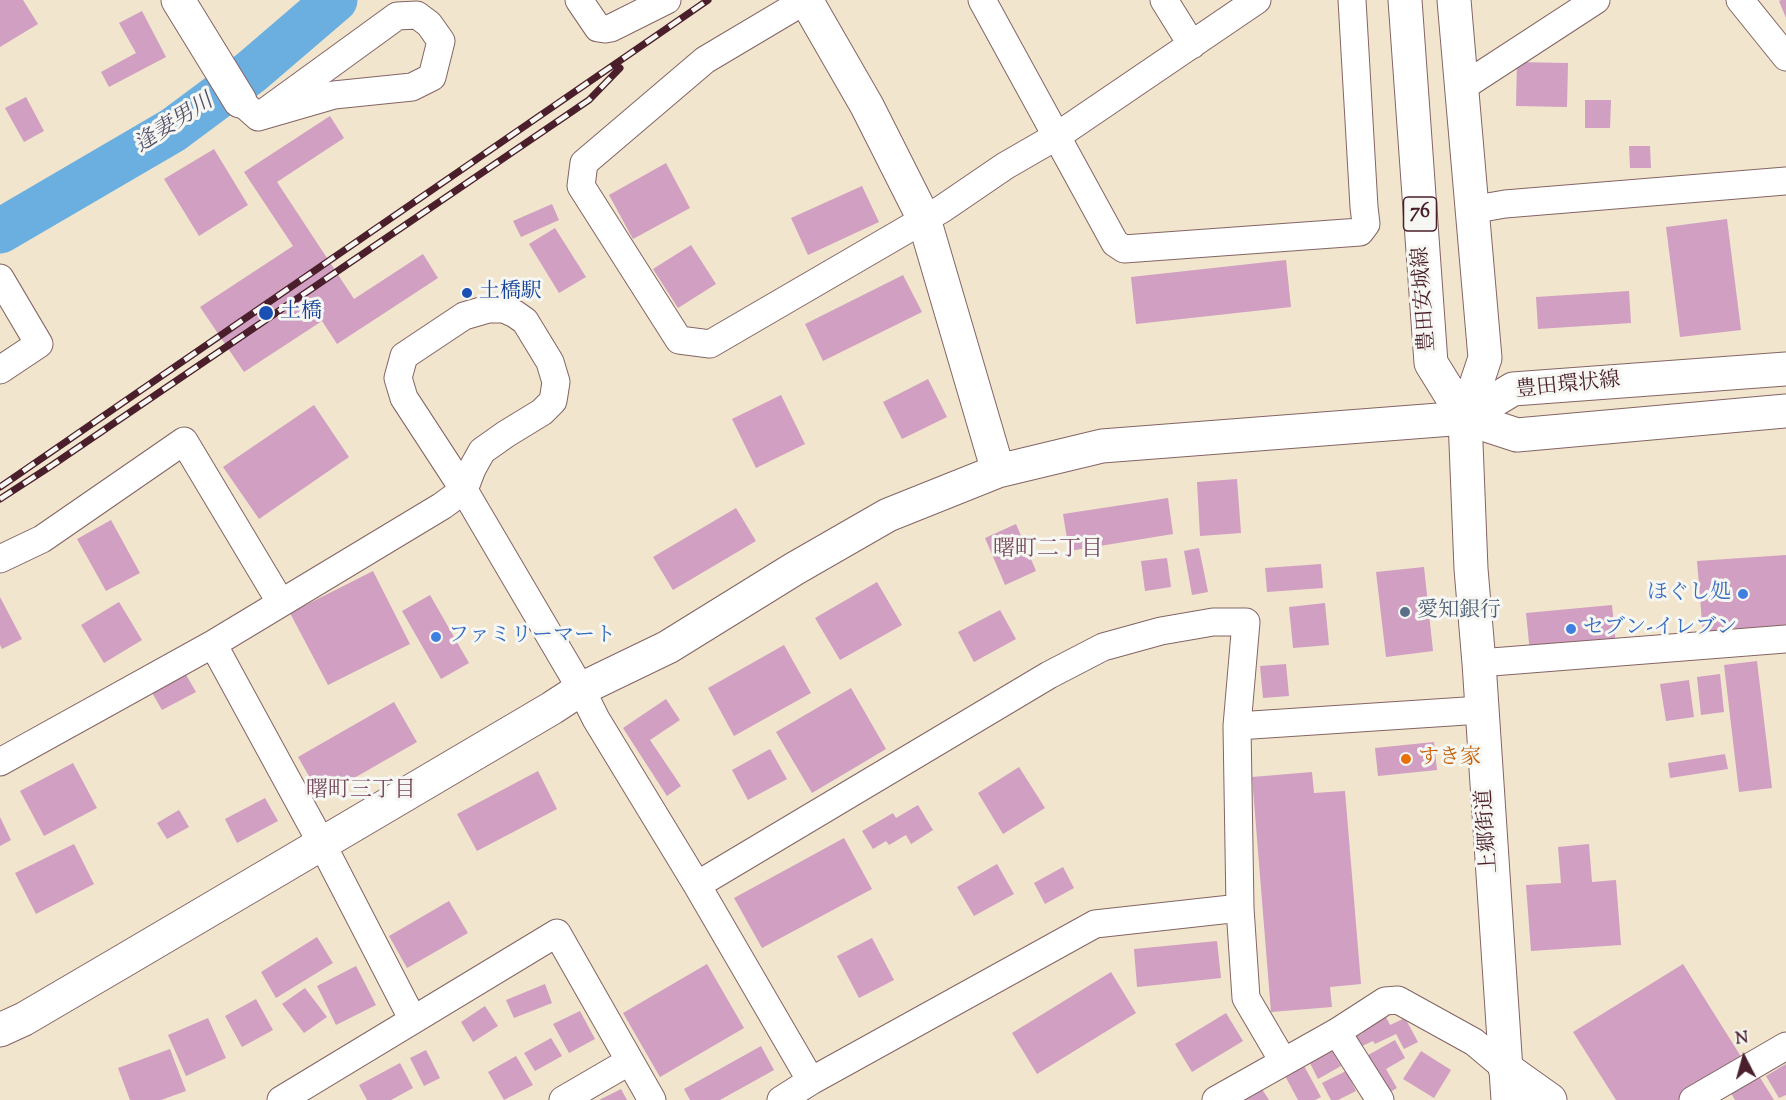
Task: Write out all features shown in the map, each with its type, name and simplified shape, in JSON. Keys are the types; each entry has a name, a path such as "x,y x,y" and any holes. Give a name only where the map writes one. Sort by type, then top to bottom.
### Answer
{"street":[{"path":"178,0 206,48 249,109"},
{"path":"579,0 598,28 611,28 667,0"},
{"path":"998,471 924,219 867,106 806,0 705,60 584,163 581,186 679,340 710,344 924,219 942,209 1005,166 1058,136 1257,0"},
{"path":"982,0 1115,243 1124,249 1360,232 1366,224 1352,0"},
{"path":"1164,0 1192,45"},
{"name":"豊田安城線","path":"1405,0 1431,363 1465,418"},
{"name":"76","path":"1454,0 1485,358 1465,418"},
{"path":"1461,88 1596,0"},
{"path":"1740,0 1786,57"},
{"path":"417,15 429,24 441,41 432,77 412,87 334,95 249,109 397,16 417,15"},
{"path":"1471,210 1505,204 1786,181"},
{"path":"0,278 39,344 0,370"},
{"path":"0,762 213,644 465,490 472,469 482,451 542,412 554,401 556,382 550,362 525,321 504,309 488,309 464,316 404,356 398,378 404,398 465,490 581,689 596,719 697,885 811,1082"},
{"name":"豊田環状線","path":"1465,418 1513,389 1786,369"},
{"name":"豊田環状線","path":"1465,418 1517,435 1786,411"},
{"path":"0,1030 24,1019 123,962 581,689 668,647 888,514 998,471 1102,446 1465,418"},
{"name":"上郷街道","path":"1465,418 1471,570 1506,1084"},
{"path":"429,436 449,446 482,451"},
{"path":"0,559 42,539 184,441 281,603"},
{"path":"697,885 1049,675 1103,647 1161,631 1213,621 1246,622 1237,726 1240,908 1246,998 1283,1061"},
{"path":"1479,663 1786,639"},
{"path":"213,644 322,844 413,1020"},
{"path":"1237,726 1481,710"},
{"path":"781,1100 1095,924 1240,908"},
{"path":"281,1100 557,933 652,1100"},
{"path":"1223,1098 1283,1061 1337,1032 1385,1001 1398,1000 1474,1042 1506,1084 1550,1100"},
{"path":"1337,1032 1380,1100"},
{"path":"1693,1100 1786,1046"},
{"path":"563,1100 630,1061"}],"building":[{"path":"0,0 23,0 38,24 0,47"},
{"path":"1786,0 1786,18 1779,1"},
{"path":"142,11 166,57 109,87 101,72 136,53 119,23"},
{"path":"1517,62 1568,63 1567,107 1516,106"},
{"path":"26,97 44,131 24,142 5,108"},
{"path":"1585,100 1611,100 1610,128 1585,128"},
{"path":"330,116 344,138 277,182 354,299 423,254 438,278 337,344 322,321 244,372 200,307 293,246 244,172"},
{"path":"1629,146 1650,146 1651,168 1630,168"},
{"path":"214,149 248,205 199,236 164,179"},
{"path":"666,163 690,208 633,239 609,195"},
{"path":"862,186 879,222 808,255 791,218"},
{"path":"552,204 559,220 521,237 513,221"},
{"path":"1727,219 1741,330 1680,337 1666,227"},
{"path":"555,228 586,277 559,293 529,244"},
{"path":"691,245 716,284 678,308 653,269"},
{"path":"1286,260 1291,307 1136,324 1131,277"},
{"path":"903,275 922,312 823,361 805,324"},
{"path":"1629,291 1631,323 1538,329 1536,297"},
{"path":"928,379 947,417 902,439 883,402"},
{"path":"781,395 805,444 756,468 732,419"},
{"path":"314,405 349,457 259,519 223,467"},
{"path":"1237,479 1241,533 1200,536 1197,482"},
{"path":"1168,498 1173,534 1069,551 1063,514"},
{"path":"736,508 756,541 673,590 653,557"},
{"path":"111,520 140,573 106,591 77,539"},
{"path":"1016,524 1036,571 1005,585 985,538"},
{"path":"1199,548 1208,592 1192,595 1184,551"},
{"name":"ほぐし処","path":"1786,555 1786,627 1703,634 1697,561"},
{"path":"1167,558 1171,587 1145,591 1141,561"},
{"path":"1321,564 1323,588 1267,592 1265,568"},
{"name":"愛知銀行","path":"1424,567 1433,651 1386,657 1376,572"},
{"path":"373,571 410,644 328,685 290,613"},
{"path":"877,582 902,625 840,660 815,618"},
{"name":"ファミリーマート","path":"430,595 469,663 441,679 402,611"},
{"path":"0,597 22,639 2,649 0,645"},
{"path":"119,602 142,640 104,663 81,625"},
{"path":"1325,603 1329,645 1293,648 1289,607"},
{"name":"セブン-イレブン","path":"1612,605 1616,645 1530,653 1526,613"},
{"path":"1000,610 1016,639 974,662 958,632"},
{"path":"784,645 811,693 734,736 708,688"},
{"path":"1757,661 1772,788 1739,792 1724,665"},
{"path":"1286,664 1289,696 1263,698 1260,666"},
{"path":"185,673 196,692 162,710 151,691"},
{"path":"1720,674 1724,712 1701,715 1697,677"},
{"path":"1689,680 1694,717 1666,721 1660,684"},
{"path":"851,688 886,749 812,793 776,732"},
{"path":"666,699 680,720 650,740 681,786 667,796 623,728"},
{"path":"394,702 417,742 321,797 298,757"},
{"name":"すき家","path":"1434,742 1437,770 1378,776 1375,748"},
{"path":"770,749 787,779 748,800 732,770"},
{"path":"1725,754 1728,769 1670,778 1668,763"},
{"path":"73,763 97,808 44,836 20,791"},
{"path":"1019,767 1045,808 1003,834 978,793"},
{"path":"538,771 557,809 477,851 457,814"},
{"path":"1312,772 1314,793 1345,791 1361,984 1330,987 1332,1007 1271,1012 1252,777"},
{"path":"265,798 278,821 237,843 225,819"},
{"path":"918,805 933,830 911,844 906,835 889,845 886,841 873,849 862,831 893,813 896,818"},
{"path":"179,810 189,827 167,839 157,823"},
{"path":"0,817 11,840 0,846"},
{"path":"844,838 872,889 762,948 734,898"},
{"path":"74,844 94,884 36,914 15,873"},
{"path":"1589,844 1592,882 1616,880 1621,945 1531,951 1526,885 1561,883 1558,847"},
{"path":"997,864 1014,894 974,916 957,887"},
{"path":"1063,867 1074,888 1045,904 1034,883"},
{"path":"449,901 468,933 407,968 389,936"},
{"path":"317,937 333,963 276,998 261,972"},
{"path":"872,938 894,980 859,998 837,956"},
{"path":"1217,941 1221,978 1137,987 1134,949"},
{"path":"707,964 744,1028 660,1077 623,1013"},
{"path":"1683,964 1745,1063 1684,1100 1616,1100 1573,1032"},
{"path":"356,966 376,1005 336,1025 317,986"},
{"path":"1111,972 1136,1013 1037,1074 1012,1033"},
{"path":"545,984 552,1003 514,1018 506,1000"},
{"path":"305,988 327,1017 304,1033 282,1004"},
{"path":"256,999 273,1030 242,1047 225,1016"},
{"path":"485,1006 498,1026 473,1042 461,1022"},
{"path":"580,1011 595,1039 569,1053 553,1024"},
{"path":"1226,1013 1243,1041 1192,1072 1175,1044"},
{"path":"1386,1017 1390,1025 1405,1018 1418,1042 1404,1049 1396,1034 1375,1044 1373,1041 1360,1047 1355,1037 1363,1033 1361,1029"},
{"path":"208,1018 226,1058 186,1076 168,1035"},
{"path":"551,1038 562,1056 535,1071 524,1053"},
{"path":"1395,1040 1405,1058 1386,1069 1397,1088 1383,1096 1361,1059"},
{"path":"761,1046 774,1070 720,1100 690,1100 684,1089"},
{"path":"170,1049 186,1091 161,1100 130,1100 118,1068"},
{"path":"1331,1049 1341,1066 1318,1079 1309,1061"},
{"path":"426,1050 440,1078 424,1086 410,1058"},
{"path":"1421,1051 1451,1070 1434,1098 1403,1079"},
{"path":"516,1056 533,1085 504,1100 488,1072"},
{"path":"400,1063 413,1088 391,1100 367,1100 359,1085"},
{"path":"1303,1064 1321,1097 1315,1100 1298,1100 1284,1074"},
{"path":"1786,1064 1786,1095 1779,1098 1766,1076"},
{"path":"1346,1071 1356,1091 1338,1100 1331,1100 1322,1083"},
{"path":"1759,1076 1774,1100 1735,1100 1731,1093"},
{"path":"621,1089 627,1100 599,1100"},
{"path":"1262,1089 1269,1100 1244,1100"}],"waterway":[{"name":"逢妻男川","path":"0,231 173,130 251,72 335,0"}],"railway":[{"path":"0,487 708,0"},
{"path":"0,499 589,100 620,68"}],"place":[{"name":"土橋駅","path":"467,293"},
{"name":"土橋","path":"266,313"},
{"name":"ほぐし処","path":"1743,594"},
{"name":"愛知銀行","path":"1405,612"},
{"name":"セブン-イレブン","path":"1571,629"},
{"name":"ファミリーマート","path":"436,637"},
{"name":"すき家","path":"1406,759"}],"district":[{"name":"曙町二丁目","path":"1048,551"},
{"name":"曙町三丁目","path":"361,792"}]}
